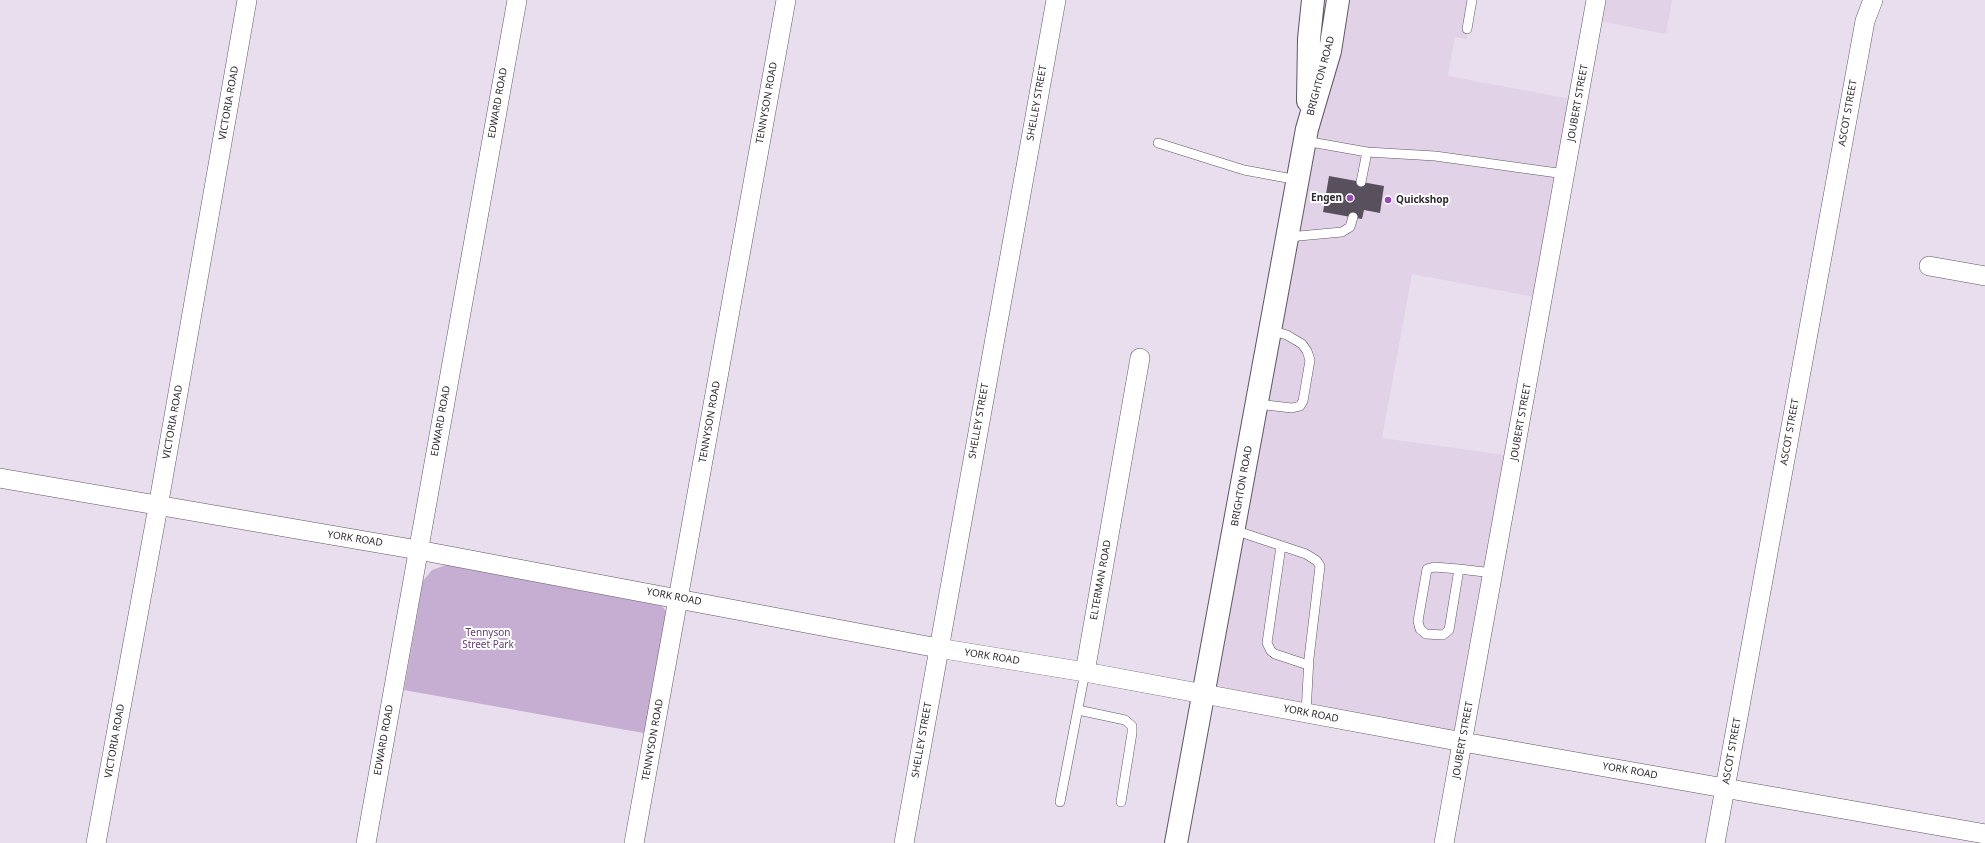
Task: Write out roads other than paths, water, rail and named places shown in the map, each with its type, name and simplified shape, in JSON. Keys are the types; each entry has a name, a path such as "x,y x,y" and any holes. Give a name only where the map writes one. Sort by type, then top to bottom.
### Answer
{"main road":[{"name":"BRIGHTON ROAD","path":"1306,135 1309,39 1313,0"},
{"name":"BRIGHTON ROAD","path":"1176,843 1306,135 1330,51 1338,0"}],"street":[{"name":"VICTORIA ROAD","path":"96,843 158,507 247,0"},
{"name":"EDWARD ROAD","path":"366,843 517,0"},
{"name":"TENNYSON ROAD","path":"634,843 786,0"},
{"name":"SHELLEY STREET","path":"904,843 1056,0"},
{"name":"JOUBERT STREET","path":"1444,843 1596,0"},
{"name":"ASCOT STREET","path":"1863,0 1865,21"},
{"name":"ASCOT STREET","path":"1715,843 1865,21 1873,0"},
{"path":"1928,266 1985,276"},
{"name":"ELTERMAN ROAD","path":"1085,672 1140,358"},
{"name":"YORK ROAD","path":"0,478 158,507 418,550 938,648 1085,672 1463,742 1985,834"}],"lane":[{"path":"1467,29 1472,0"},
{"path":"1306,135 1367,152 1435,156 1565,174"},
{"path":"1158,143 1244,170 1298,180"},
{"path":"1361,182 1367,152"},
{"path":"1288,237 1342,232 1350,226 1353,217"},
{"path":"1257,404 1292,408 1300,406 1303,401 1310,360 1308,351 1302,344 1287,335 1270,330"},
{"path":"1234,530 1313,558 1320,566 1308,665 1306,713"},
{"path":"1281,546 1267,643 1271,651 1275,654 1308,665"},
{"path":"1459,569 1449,630 1443,635 1426,634 1420,629 1418,621 1426,572 1431,567 1459,569 1493,573"},
{"name":"ELTERMAN ROAD","path":"1060,802 1085,672"},
{"path":"1078,710 1125,720 1132,726 1121,802"}],"place":[{"name":"Engen","path":"1350,198"},
{"name":"Quickshop","path":"1388,200"}],"park label":[{"name":"Tennyson Street Park","path":"488,638"}]}
